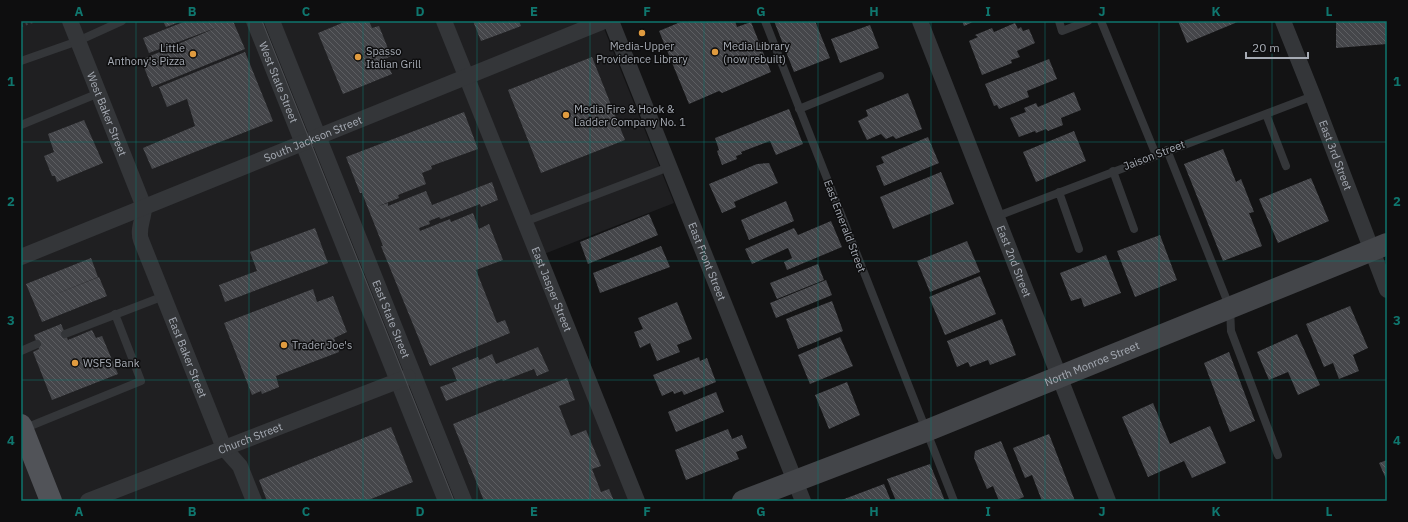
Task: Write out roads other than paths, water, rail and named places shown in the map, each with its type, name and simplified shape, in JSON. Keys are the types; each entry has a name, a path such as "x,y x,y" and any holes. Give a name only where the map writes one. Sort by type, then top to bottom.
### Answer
{"main road":[{"name":"North Monroe Street","path":"743,501 926,431 1379,247"},
{"path":"22,428 51,501"}],"street":[{"name":"West Baker Street","path":"70,21 144,207"},
{"name":"West State Street","path":"254,21 303,143"},
{"name":"West State Street","path":"272,21 318,137"},
{"name":"East Jasper Street","path":"444,21 637,501"},
{"name":"South Jackson Street","path":"21,257 604,21"},
{"name":"East Front Street","path":"611,21 803,501"},
{"name":"East 2nd Street","path":"920,21 1058,378 1108,501"},
{"name":"East 3rd Street","path":"1283,21 1313,96 1379,247 1387,290"},
{"name":"East State Street","path":"318,137 464,501"},
{"name":"East State Street","path":"303,143 446,501"},
{"name":"East Baker Street","path":"144,207 144,216 138,233 224,448 240,466 254,501"},
{"name":"Church Street","path":"88,501 413,375"}],"lane":[{"path":"21,61 78,41 122,21"},
{"name":"East Emerald Street","path":"765,21 954,501"},
{"path":"1059,21 1062,31 1088,21"},
{"path":"1101,21 1156,155"},
{"path":"799,109 880,76"},
{"path":"21,125 99,93"},
{"name":"Jaison Street","path":"995,217 1167,150 1313,96"},
{"path":"1266,114 1286,166"},
{"path":"1167,150 1230,308 1231,331 1278,454"},
{"path":"524,222 669,167"},
{"path":"1112,171 1134,229"},
{"path":"1059,192 1079,249"},
{"path":"65,334 164,296"},
{"path":"22,428 141,381 115,314"},
{"path":"21,351 37,344"}],"tram line":[{"path":"262,21 454,501"}],"place":[{"name":"Media-Upper Providence Library","path":"642,33"},
{"name":"Media Library (now rebuilt)","path":"715,52"},
{"name":"Little Anthony's Pizza","path":"193,54"},
{"name":"Spasso Italian Grill","path":"358,57"},
{"name":"Media Fire & Hook & Ladder Company No. 1","path":"566,115"},
{"name":"Trader Joe's","path":"284,345"},
{"name":"WSFS Bank","path":"75,363"}]}
